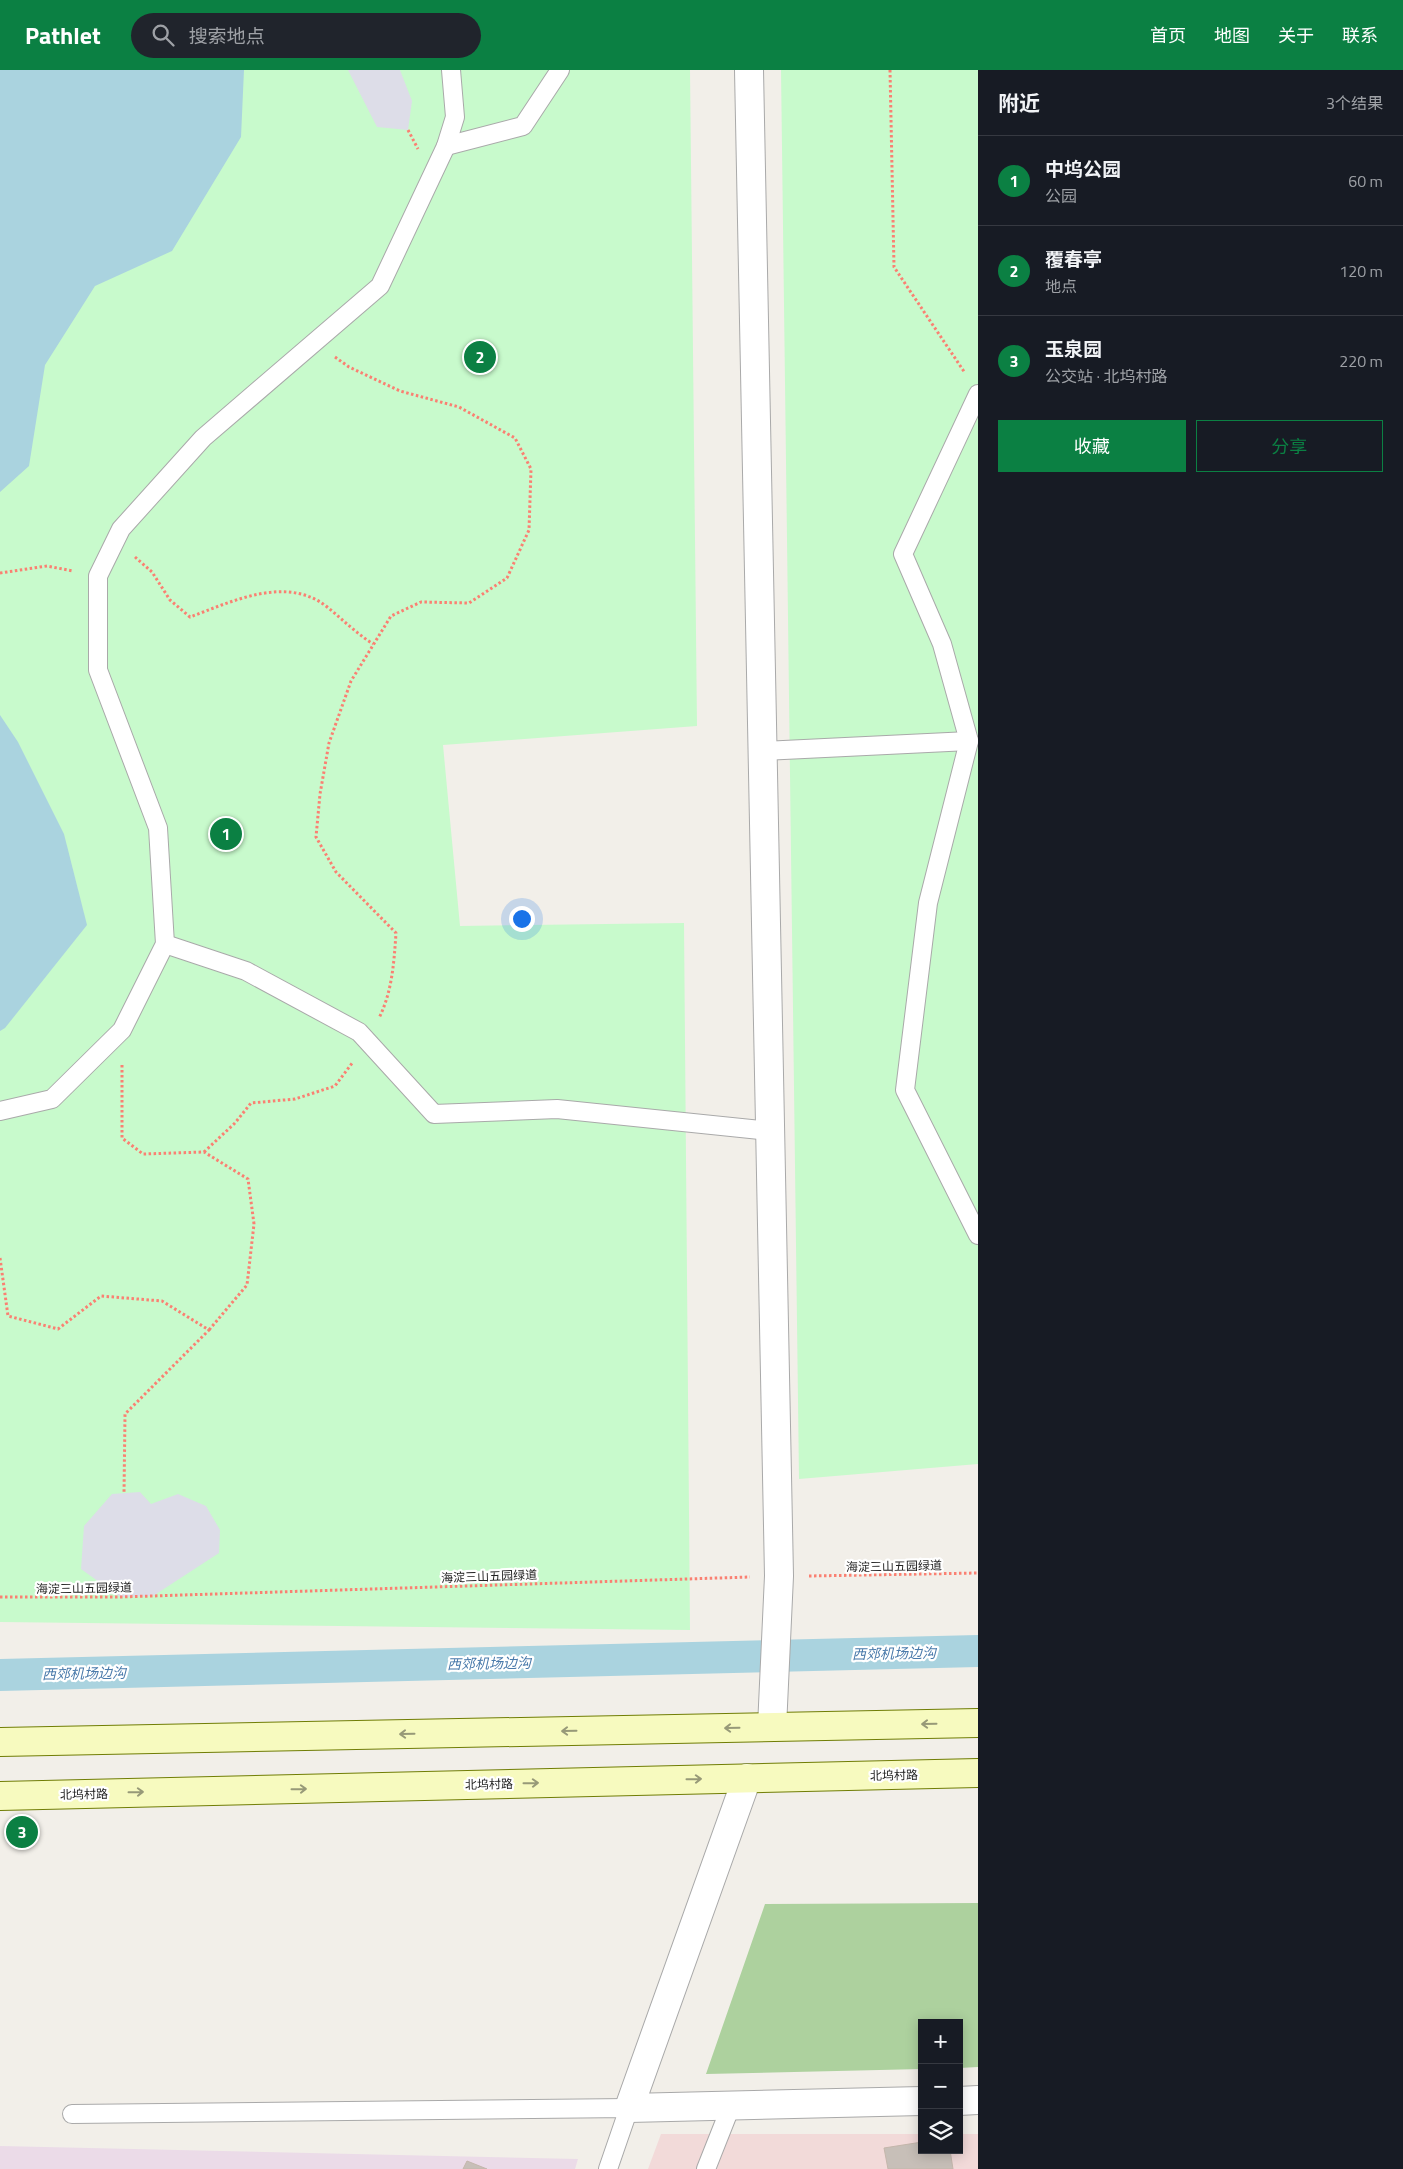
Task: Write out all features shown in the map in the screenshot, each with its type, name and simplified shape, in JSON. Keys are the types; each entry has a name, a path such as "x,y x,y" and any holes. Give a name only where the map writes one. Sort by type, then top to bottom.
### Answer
{"main road":[{"path":"0,1742 978,1722"},
{"name":"北坞村路","path":"0,1796 978,1772"}],"street":[{"path":"749,70 779,1576 772,1727"},
{"path":"747,1778 629,2108 918,2101"},
{"path":"963,2100 978,2100"}],"lane":[{"path":"0,1111 52,1099 122,1030 165,944 158,828 98,670 98,576 121,528 203,438 380,286 446,146 455,117 451,70"},
{"path":"446,146 523,126 560,70"},
{"path":"978,394 903,554 942,644 969,741 928,903 905,1090 978,1235"},
{"path":"763,751 969,741"},
{"path":"165,944 246,971 359,1032 434,1114 557,1109 770,1131"},
{"path":"706,2169 731,2106"},
{"path":"72,2114 629,2108 608,2169"}],"path":[{"path":"890,70 894,267 968,376"},
{"path":"204,1152 235,1123 251,1103 295,1099 335,1086 368,1041 387,1003 394,966 396,934 336,872 316,837 320,794 329,743 351,681 391,616 421,602 469,603 507,578 529,530 531,470 515,438 459,407 400,391 349,367 315,342"},
{"path":"115,540 152,572 170,600 190,617 250,595 285,591 306,596 324,605 356,634 374,645"},
{"path":"0,573 47,566 98,576"},
{"path":"122,1030 122,1138 143,1154 204,1152 248,1179 254,1224 247,1285 208,1330 125,1414 124,1494"},
{"path":"0,1258 8,1316 58,1329 101,1296 162,1300 208,1330"},
{"name":"海淀三山五园绿道","path":"0,1598 128,1596 779,1576 978,1573"}],"shaded area":[{"path":"348,70 400,70 412,101 408,130 377,127"},
{"path":"140,1492 151,1504 178,1494 206,1506 220,1530 219,1553 153,1596 120,1597 81,1569 84,1526 112,1494"},
{"path":"661,2134 918,2134 918,2154 963,2154 963,2134 978,2134 978,2169 648,2169"},
{"path":"0,2146 578,2159 575,2169 0,2169"}],"green space":[{"path":"0,70 690,70 697,726 443,745 460,926 684,923 690,1630 0,1622"},
{"path":"781,70 978,70 978,1464 799,1479"},
{"path":"978,1903 978,2067 963,2068 963,2019 918,2019 918,2069 706,2074 765,1904"}],"water":[{"path":"0,70 244,70 241,137 172,251 95,286 45,365 29,466 0,492"},
{"path":"0,715 18,742 64,834 87,925 5,1028 0,1031"}],"building":[{"path":"486,344 491,363 477,369 468,352"},
{"path":"918,2143 918,2154 951,2154 953,2169 888,2169 884,2148"},
{"path":"467,2161 487,2169 463,2169"}],"waterway":[{"name":"西郊机场边沟","path":"0,1675 978,1651"}],"place":[{"name":"覆春亭","path":"480,357"},
{"name":"中坞公园","path":"226,834"},
{"name":"玉泉园","path":"22,1832"}]}
